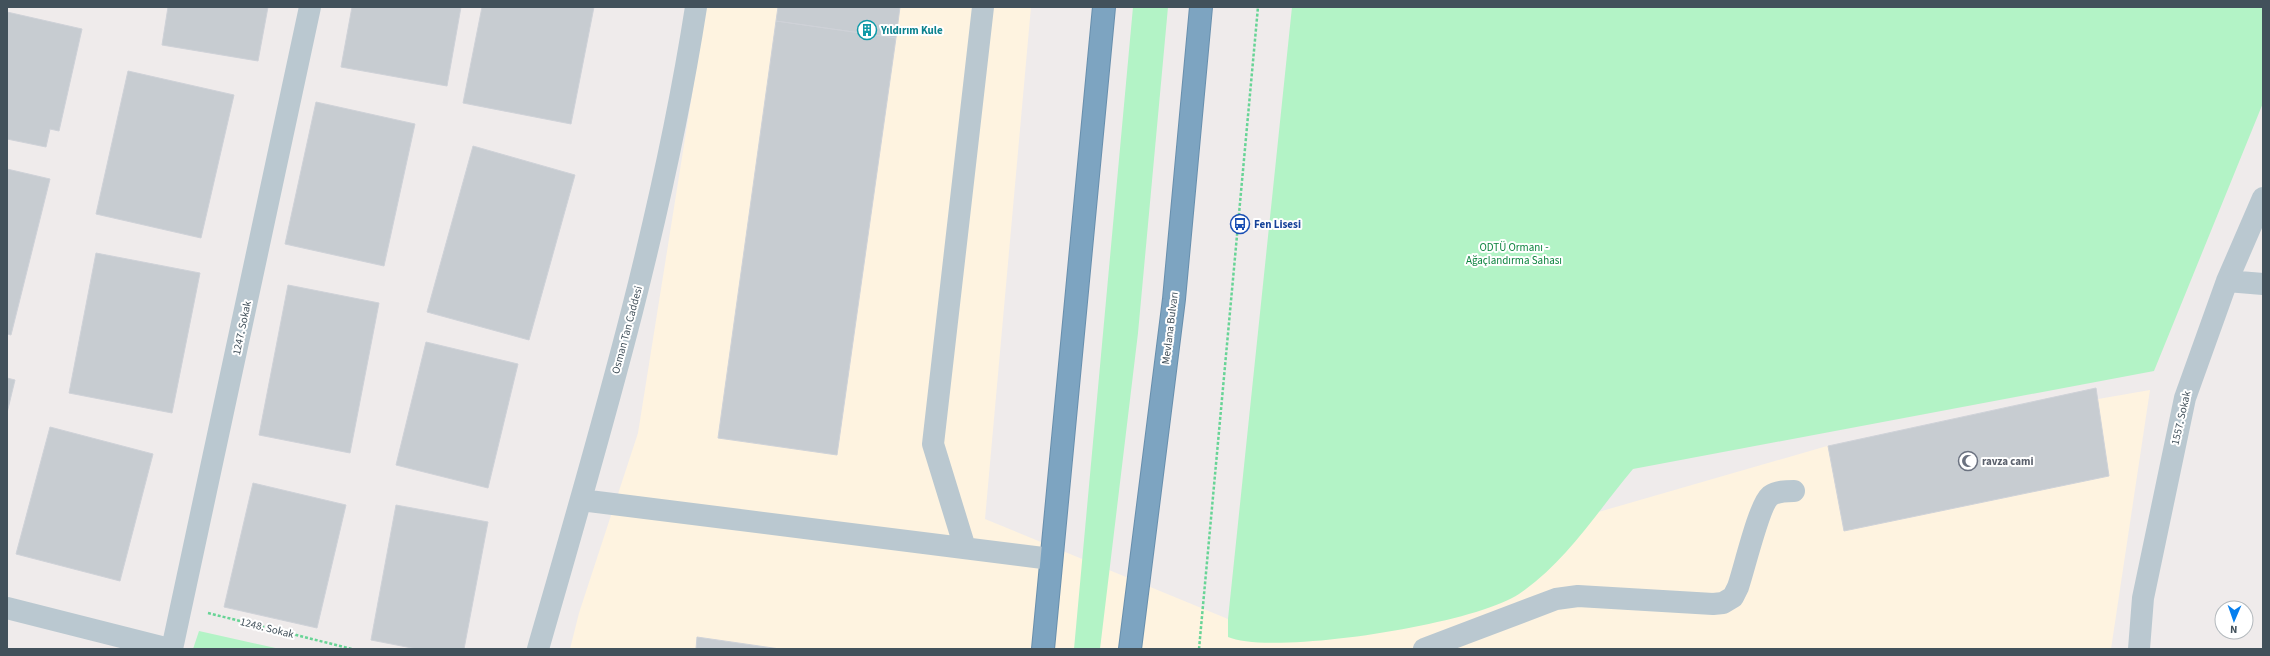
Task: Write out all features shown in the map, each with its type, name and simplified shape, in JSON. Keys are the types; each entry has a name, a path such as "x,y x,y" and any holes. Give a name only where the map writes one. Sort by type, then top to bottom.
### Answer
{"highway":[{"path":"1043,649 1104,7"},
{"name":"Mevlana Bulvarı","path":"1130,649 1174,299 1201,7"}],"street":[{"name":"1247. Sokak","path":"172,649 310,7"},
{"name":"Osman Tan Caddesi","path":"538,649 581,500 654,224 684,83 696,7"},
{"path":"965,548 933,444 983,7"},
{"name":"1557. Sokak","path":"2139,649 2143,598 2185,398 2227,281 2263,198"},
{"path":"2227,281 2263,284"},
{"path":"1424,649 1556,599 1578,596 1694,604 1723,602 1733,597 1738,587 1762,509 1770,496 1779,492 1794,490"},
{"path":"581,500 1051,558"},
{"path":"7,608 169,649"}],"path":[{"path":"1198,649 1258,7"},
{"name":"1248. Sokak","path":"182,607 352,649"}],"shaded area":[{"path":"706,7 1031,7 985,519 1228,619 1827,446 2150,390 2111,649 570,649 579,613 638,433"}],"green space":[{"path":"1133,7 1168,7 1138,333 1100,649 1074,649"},
{"name":"ODTÜ Ormanı - Ağaçlandırma Sahası","path":"1292,7 2263,7 2263,103 2154,371 1633,469 1580,536 1552,567 1519,594 1495,606 1418,626 1372,634 1327,640 1285,643 1251,642 1228,637 1228,619"},
{"path":"199,631 280,649 193,649"}],"building":[{"path":"168,7 268,7 258,61 162,45"},
{"path":"352,7 461,7 447,86 341,67"},
{"path":"482,7 594,7 571,124 463,103"},
{"name":"Yıldırım Kule","path":"778,7 900,7 896,38 776,21"},
{"path":"7,12 82,29 59,131 50,129 46,147 7,139"},
{"path":"776,21 896,38 837,455 718,438"},
{"path":"128,71 234,95 201,238 96,214"},
{"path":"316,102 415,124 384,266 285,244"},
{"path":"473,146 575,175 529,340 427,312"},
{"path":"7,169 50,179 11,335 7,334"},
{"path":"96,253 200,273 172,413 69,393"},
{"path":"288,285 379,303 350,453 259,435"},
{"path":"426,342 518,364 488,488 396,465"},
{"path":"7,378 15,380 7,413"},
{"name":"ravza cami","path":"2096,388 2109,476 1844,531 1828,446"},
{"path":"50,427 153,454 120,581 16,554"},
{"path":"253,483 346,505 317,628 224,607"},
{"path":"396,505 488,522 464,649 417,649 371,640"},
{"path":"697,637 780,649 696,649"}],"place":[{"name":"Yıldırım Kule","path":"867,30"},
{"name":"Fen Lisesi","path":"1240,224"},
{"name":"ravza cami","path":"1968,461"}]}
